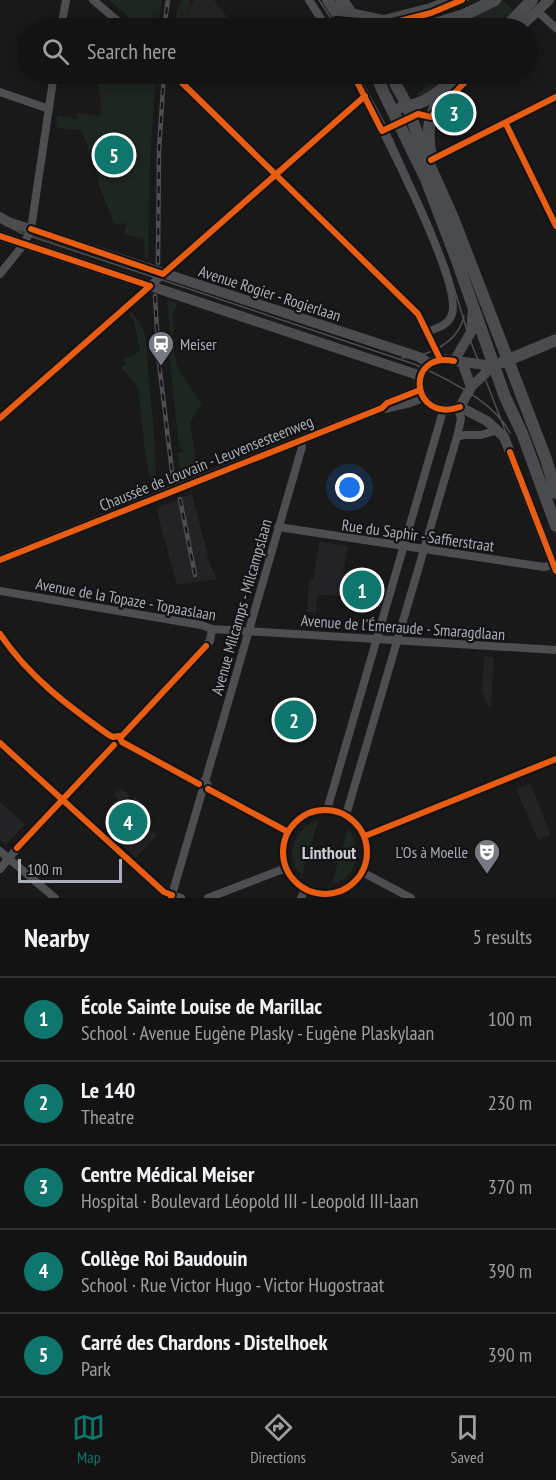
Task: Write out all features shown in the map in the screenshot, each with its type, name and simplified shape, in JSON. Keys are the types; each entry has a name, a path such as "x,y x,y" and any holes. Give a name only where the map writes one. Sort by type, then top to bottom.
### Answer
{"main road":[{"path":"328,0 340,18"},
{"path":"342,0 354,18"},
{"path":"396,18 431,9 453,0"},
{"path":"454,18 495,0"},
{"path":"519,18 535,6"},
{"path":"351,14 370,18"},
{"path":"381,84 426,179 493,366 510,410 522,433 556,526"},
{"path":"387,84 401,107 423,103 446,86"},
{"path":"431,163 429,139 431,117 435,105 445,94 446,86"},
{"path":"408,107 546,459 556,494"},
{"path":"493,366 556,340"}],"street":[{"path":"63,18 66,0"},
{"path":"93,0 114,18"},
{"path":"309,0 321,18"},
{"path":"549,0 535,6 556,28"},
{"path":"0,274 24,244 31,229 53,84"},
{"path":"183,84 418,314 427,332 435,361"},
{"path":"358,84 423,215 452,292 453,311 449,320 427,332"},
{"path":"431,117 463,84"},
{"path":"0,92 49,109"},
{"path":"0,418 364,96"},
{"path":"431,163 556,97"},
{"path":"506,124 556,226"},
{"name":"Avenue Rogier - Rogierlaan","path":"0,217 8,222 163,274 435,361"},
{"name":"Avenue Rogier - Rogierlaan","path":"0,236 421,376"},
{"path":"458,362 471,332 473,308"},
{"path":"493,366 435,361 424,368 421,376 421,393 430,405 443,411 459,407 487,421 495,432 504,437 555,568"},
{"path":"458,362 471,387"},
{"path":"346,815 423,549 460,436 459,407 471,387 493,366"},
{"name":"Chaussée de Louvain - Leuvensesteenweg","path":"0,560 382,408 407,404 421,393"},
{"path":"327,810 443,411"},
{"path":"460,436 495,432"},
{"name":"Avenue Milcamps - Milcampslaan","path":"171,897 302,447 299,441"},
{"path":"546,459 556,471"},
{"name":"Rue du Saphir - Saffierstraat","path":"278,527 555,568"},
{"name":"Avenue de la Topaze - Topaaslaan","path":"0,591 201,625 212,629 248,631"},
{"path":"0,869 210,641 212,629"},
{"name":"Avenue de l'Émeraude - Smaragdlaan","path":"248,631 556,650"},
{"path":"2,640 35,676 69,707 118,740 288,832"},
{"path":"0,743 164,892 171,897 181,898"},
{"path":"364,836 556,759"},
{"path":"327,810 346,815 364,836 368,853 362,872 349,892 323,896 305,889 286,868 284,843 288,832 296,821 307,814 327,810"},
{"path":"0,851 55,898"},
{"path":"208,898 286,868"},
{"path":"362,872 411,898"},
{"path":"301,898 305,889"}],"shaded area":[{"path":"109,0 162,0 159,18 130,18"},
{"path":"182,0 190,0 187,18 176,18"},
{"path":"194,0 214,0 228,18 187,18"},
{"path":"502,0 516,12 510,18 471,18"},
{"path":"98,84 155,84 150,163 148,259 145,259 144,239 124,234 127,223 115,225 100,188 82,131 56,127 57,116 78,119 76,113 100,116 101,102"},
{"path":"427,84 440,84 420,99 417,93 428,86"},
{"path":"167,300 177,303 173,314 172,343 178,369 202,404 190,422 197,467 192,470 193,473 182,476 177,453 183,452 179,446 168,346 171,345"},
{"path":"131,312 139,321 145,334 154,434 156,482 152,489 138,388 121,367 126,363 123,360 140,351 134,321 129,315"},
{"path":"192,494 210,564 217,579 177,585 157,508"},
{"path":"319,541 348,546 343,574 348,574 348,578 386,587 380,606 349,597 348,604 342,602 342,596 320,595 317,597 316,613 307,612 309,579 313,580"},
{"path":"484,656 494,657 491,706 488,706 482,691"},
{"path":"530,783 551,835 538,840 516,789"},
{"path":"118,788 130,794 127,799 132,802 135,797 140,801 134,813 139,818 145,809 152,813 146,824 157,835 136,858 104,828 117,813 111,807 118,799 114,795"},
{"path":"0,802 25,824 6,845 0,840"},
{"path":"318,820 311,846 315,844 313,854 307,856 302,875 293,860 294,843 303,829"},
{"path":"348,828 356,844 356,860 349,874 334,884 332,883 338,862 333,864 336,855 341,852"}],"tram line":[{"path":"319,0 331,18"},
{"path":"420,18 468,0"},
{"path":"363,84 388,130 430,223 448,268 469,337 548,541"},
{"path":"0,222 21,233 414,364 454,383 481,401 503,422 510,433"},
{"path":"402,358 422,355 449,341 461,326 464,316"}],"railway":[{"path":"165,18 168,0"},
{"path":"158,263 159,149 163,84"},
{"path":"155,296 159,363 173,480"},
{"path":"180,499 195,575"}],"cycle path":[{"path":"411,18 431,13 462,0"},
{"path":"183,84 418,314 440,359"},
{"path":"358,84 382,131 418,114 431,117 463,84"},
{"path":"31,229 163,274 365,96"},
{"path":"431,160 556,97"},
{"path":"506,124 556,226"},
{"path":"0,236 150,286"},
{"path":"0,418 150,286"},
{"path":"454,361 438,361 427,366 421,376 420,387 423,397 431,406 444,409 460,407"},
{"path":"0,560 382,408 387,403 420,390"},
{"path":"510,452 556,571"},
{"path":"0,634 36,677 79,713 109,735 119,736 122,742 199,784"},
{"path":"121,737 206,646"},
{"path":"0,743 164,892 172,895 171,898"},
{"path":"17,848 114,745"},
{"path":"365,836 556,759"},
{"path":"208,789 288,832"},
{"path":"325,810 341,813 355,822 364,836 367,852 364,868 355,882 341,891 325,894 309,891 295,882 286,868 283,852 286,836 295,822 309,813 325,810"}],"place":[{"name":"Centre Médical Meiser","path":"454,113"},
{"name":"Carré des Chardons - Distelhoek","path":"114,155"},
{"name":"Meiser","path":"161,367"},
{"name":"École Sainte Louise de Marillac","path":"362,590"},
{"name":"Le 140","path":"294,720"},
{"name":"Collège Roi Baudouin","path":"128,822"},
{"name":"L'Os à Moelle","path":"487,875"}],"district":[{"name":"Linthout","path":"329,852"}]}
